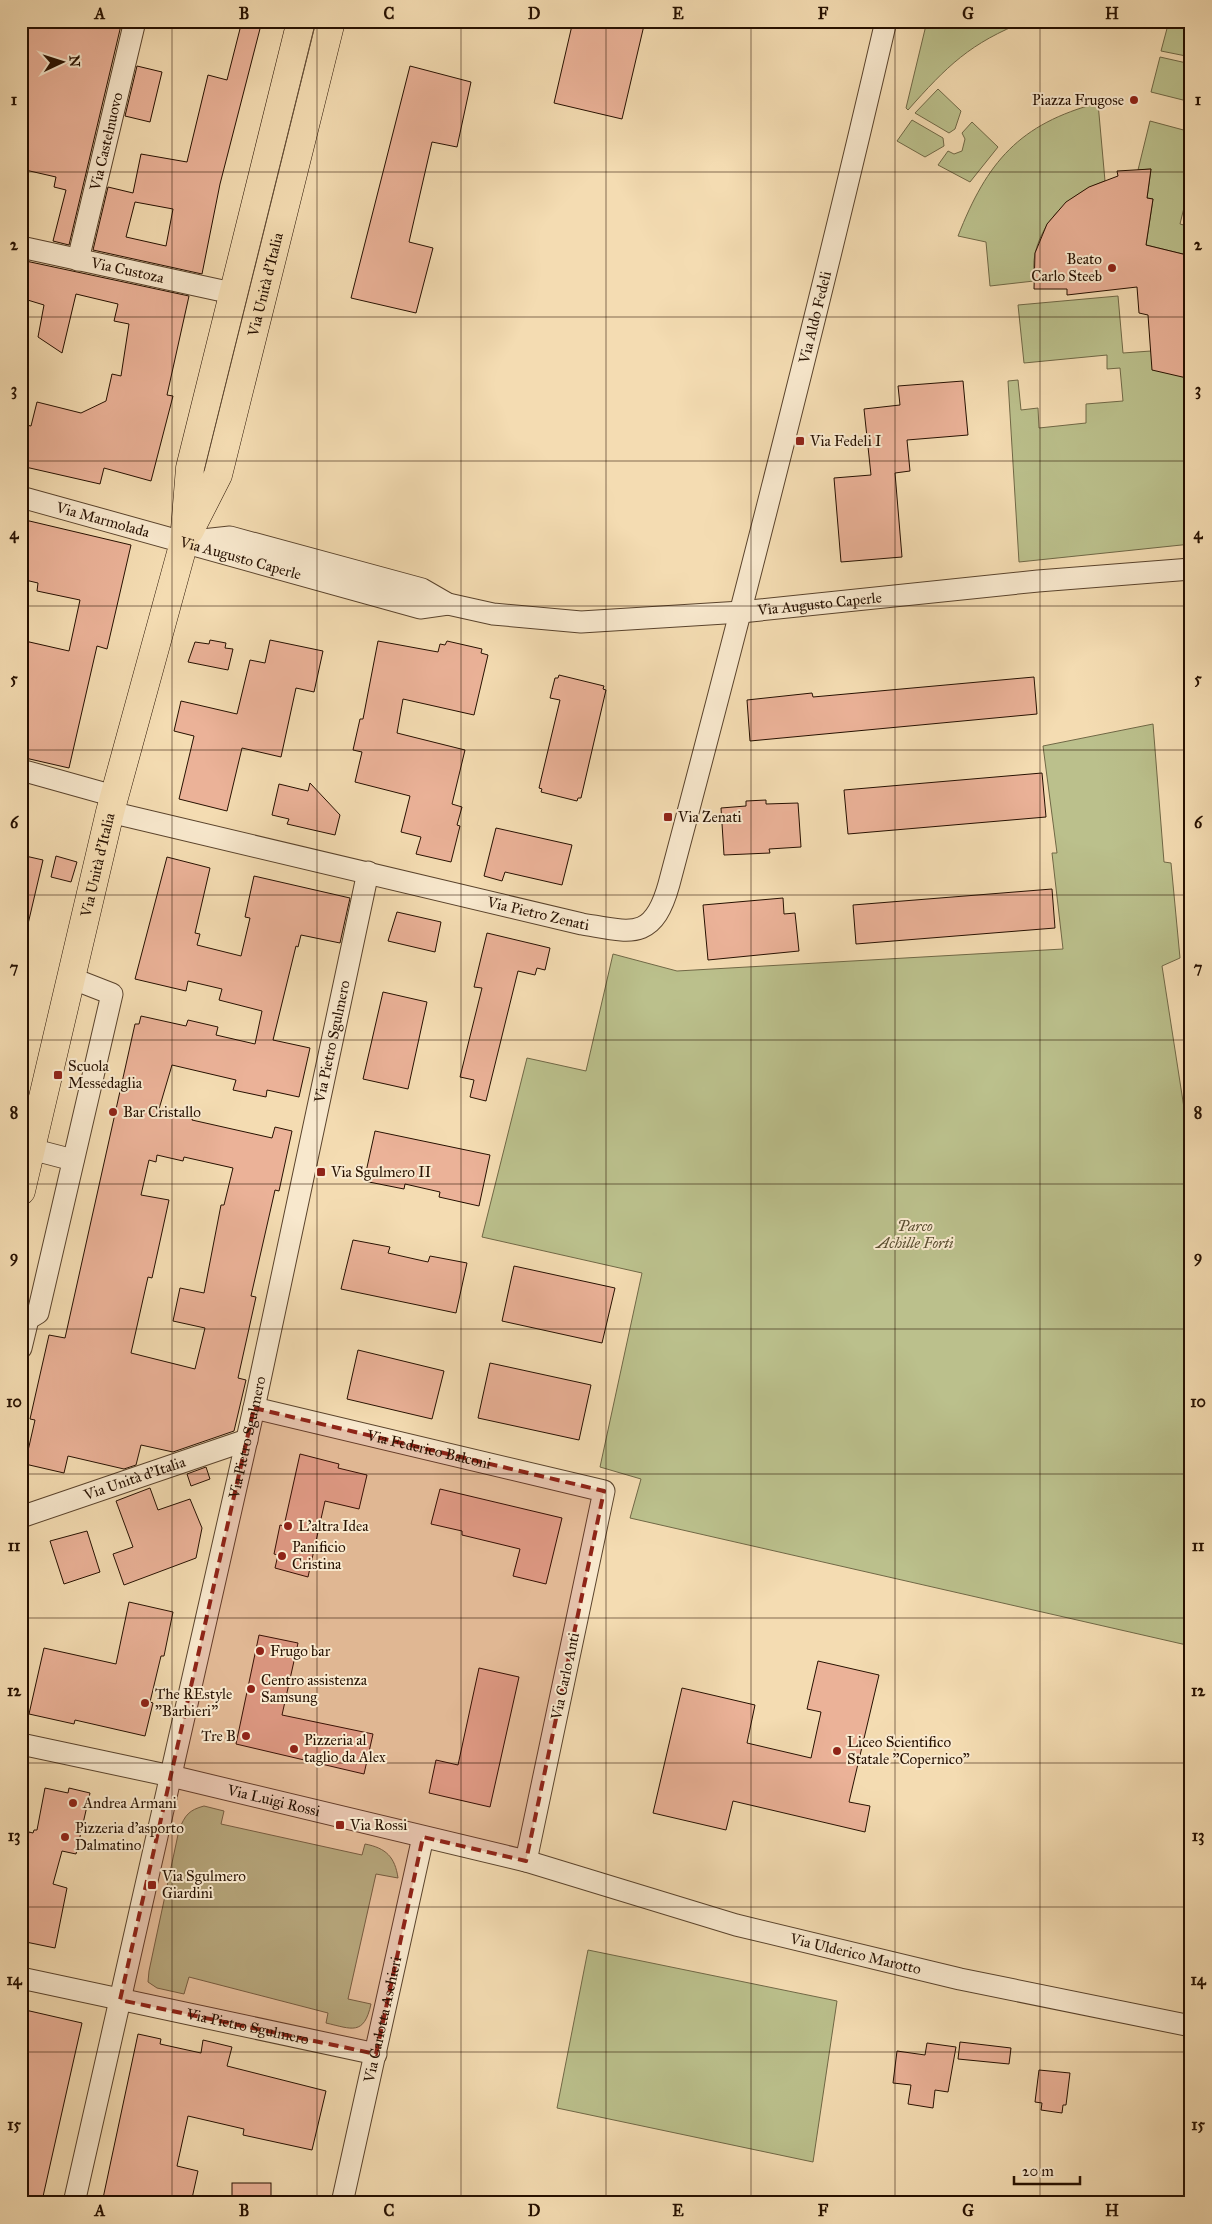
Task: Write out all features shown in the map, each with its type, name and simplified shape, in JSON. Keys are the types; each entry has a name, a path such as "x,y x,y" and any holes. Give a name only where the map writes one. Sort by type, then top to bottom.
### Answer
{"main road":[{"name":"Via Unità d'Italia","path":"21,1191 112,804 184,542 190,468 301,21"},
{"name":"Via Unità d'Italia","path":"184,542 218,475 331,21"}],"street":[{"name":"Via Castelnuovo","path":"78,260 135,21"},
{"name":"Via Aldo Fedeli","path":"741,612 840,219 886,21"},
{"name":"Via Custoza","path":"21,247 232,293"},
{"name":"Via Marmolada","path":"21,497 184,542"},
{"name":"Via Augusto Caperle","path":"184,542 230,537 422,589 448,604 493,614 581,622 741,612 1038,581 1191,569"},
{"name":"Via Augusto Caperle","path":"184,542 420,608 448,604"},
{"name":"Via Pietro Zenati","path":"21,770 112,804 368,872 582,924 619,931 633,931 656,918 664,900 741,612"},
{"name":"Via Pietro Sgulmero","path":"74,2203 247,1440 368,872"},
{"path":"21,1348 28,1319 38,1313 112,994 71,978"},
{"path":"31,1149 73,1160"},
{"name":"Via Federico Balconi","path":"254,1408 604,1491"},
{"name":"Via Unità d'Italia","path":"21,1517 247,1440"},
{"name":"Via Carlo Anti","path":"526,1861 604,1491"},
{"name":"Via Luigi Rossi","path":"21,1744 171,1776 526,1861"},
{"name":"Via Carlotta Aschieri","path":"342,2203 423,1837"},
{"name":"Via Ulderico Marotto","path":"526,1861 736,1925 960,1979 1191,2026"},
{"name":"Via Pietro Sgulmero","path":"21,1978 376,2054"}],"highlighted area":[{"path":"254,1408 604,1491 526,1861 423,1837 376,2054 120,2000"}],"green space":[{"path":"927,21 1026,21 1006,29 974,47 948,68 908,110 906,108"},
{"path":"1169,21 1191,21 1191,57 1161,51"},
{"path":"1160,57 1191,64 1191,102 1151,92"},
{"path":"938,89 961,111 955,129 949,133 915,113"},
{"path":"1098,103 1105,181 1081,192 1052,218 1039,241 1035,254 1034,281 990,286 986,242 958,236 981,187 994,167 1009,150 1027,135 1047,122"},
{"path":"912,120 943,138 944,146 925,157 897,141"},
{"path":"1150,121 1191,132 1191,179 1180,224 1191,227 1191,256 1146,245 1153,199 1147,198 1151,169 1138,170"},
{"path":"972,122 998,147 970,182 938,165 948,151 954,154 962,151 965,139 962,133"},
{"path":"1118,296 1123,353 1151,351 1191,379 1191,544 1019,562 1008,381 1018,380 1021,410 1038,408 1039,428 1086,423 1086,404 1123,401 1120,368 1107,369 1107,355 1024,363 1018,305"},
{"name":"Parco Achille Forti","path":"1153,724 1164,862 1171,863 1180,958 1162,966 1191,1153 1191,1646 630,1518 641,1479 600,1467 642,1273 482,1237 527,1058 586,1071 613,954 677,971 1063,949 1052,853 1057,853 1043,746"},
{"path":"204,1806 224,1811 221,1824 362,1855 365,1844 379,1848 392,1859 398,1878 376,1874 348,1999 371,2004 365,2021 361,2026 350,2028 326,2023 328,2013 189,1977 184,1994 157,1988 148,1982 179,1830 188,1814"},
{"path":"588,1950 837,2001 813,2162 557,2108"}],"building":[{"path":"21,21 122,21 69,245 53,241 66,190 54,187 56,177 21,169"},
{"path":"242,21 262,21 220,184 202,274 93,250 108,187 133,193 141,154 187,162 208,75 227,80","holes":["135,202 173,209 166,246 126,237"]},
{"path":"573,21 645,21 622,119 554,103"},
{"path":"137,66 162,72 150,122 125,116"},
{"path":"410,66 471,82 457,147 432,142 409,242 433,248 416,313 351,298"},
{"name":"Beato Carlo Steeb","path":"1151,169 1147,198 1153,199 1146,245 1191,256 1191,379 1152,370 1148,315 1139,313 1137,287 1067,295 1067,289 1034,289 1035,253 1047,224 1066,202 1089,187 1118,176 1117,171"},
{"path":"21,260 189,296 167,395 173,396 151,481 104,468 100,484 21,466 21,424 31,426 37,402 81,413 106,401 112,374 121,376 129,324 114,321 118,304 76,294 62,353 38,337 44,305 21,298"},
{"path":"963,381 968,435 907,440 910,471 895,473 902,557 841,562 834,478 871,475 864,409 900,405 898,386"},
{"path":"21,519 131,545 107,649 97,646 69,768 21,757 21,652 25,641 69,651 80,600 37,591 38,583 21,579"},
{"path":"210,640 226,643 225,648 233,649 228,670 188,662 195,642 209,644"},
{"path":"270,640 323,651 314,692 296,688 281,757 242,748 227,811 179,799 194,736 174,731 181,701 237,714 250,660 265,663"},
{"path":"378,641 438,652 440,644 445,645 447,641 482,649 481,653 488,655 474,715 403,699 397,733 465,750 452,804 462,807 457,825 460,826 451,862 416,854 421,837 401,832 410,796 355,782 362,752 353,750 360,719 363,719"},
{"path":"559,675 604,686 603,689 606,690 581,798 578,798 577,801 541,792 542,789 539,788 560,700 550,698 555,678 558,678"},
{"path":"1034,677 1037,714 750,741 747,700 812,693 813,697"},
{"path":"1042,773 1046,817 848,834 844,790"},
{"path":"310,783 340,815 335,835 287,824 289,819 272,815 279,784 308,791"},
{"path":"766,800 766,804 798,803 801,847 769,849 770,853 724,855 721,808 746,806 746,801"},
{"path":"496,828 572,845 562,885 505,872 502,881 484,876"},
{"path":"21,855 43,860 28,924 21,924"},
{"path":"56,856 77,862 71,882 51,877"},
{"path":"167,857 210,868 195,933 200,934 197,945 241,956 250,918 245,917 254,876 350,898 340,943 301,935 298,947 296,946 273,1040 310,1048 299,1097 267,1090 266,1097 233,1090 236,1080 172,1065 159,1109 193,1116 192,1120 272,1138 275,1127 292,1131 279,1191 275,1190 251,1296 256,1297 238,1378 246,1380 234,1431 173,1452 141,1445 136,1465 124,1469 68,1456 64,1473 25,1464 35,1420 30,1419 49,1335 65,1338 135,1024 139,1024 141,1016 186,1026 188,1020 218,1027 216,1035 255,1044 262,1011 219,1000 222,989 188,981 186,991 135,979","holes":["157,1155 183,1161 184,1157 233,1168 224,1205 221,1205 204,1293 180,1288 173,1321 205,1328 195,1369 131,1353 148,1277 152,1278 169,1200 141,1195 149,1160 156,1162"]},
{"path":"1052,889 1055,928 856,944 853,905"},
{"path":"783,898 784,914 795,913 799,951 708,960 703,905"},
{"path":"397,912 441,922 435,952 388,941"},
{"path":"487,933 550,948 545,970 537,968 535,975 518,971 486,1101 470,1097 474,1080 460,1077 482,988 474,987"},
{"path":"383,992 427,1002 408,1089 363,1079"},
{"path":"375,1131 490,1155 479,1206 439,1197 440,1192 405,1184 404,1189 364,1181"},
{"path":"353,1240 390,1247 388,1253 428,1262 430,1256 467,1263 456,1313 341,1289"},
{"path":"514,1266 615,1288 602,1343 502,1321"},
{"path":"358,1350 444,1371 432,1419 347,1399"},
{"path":"490,1363 591,1385 579,1440 478,1418"},
{"path":"300,1454 339,1464 338,1468 367,1475 359,1509 325,1501 308,1577 275,1568 278,1555 274,1554 280,1525 284,1526"},
{"path":"206,1467 210,1479 191,1486 187,1474"},
{"path":"150,1488 158,1510 190,1499 202,1528 196,1558 124,1585 113,1554 133,1547 116,1501"},
{"path":"440,1489 562,1518 546,1584 513,1576 520,1549 462,1535 462,1531 431,1524"},
{"path":"87,1531 100,1572 64,1584 50,1541"},
{"path":"129,1602 173,1612 164,1656 161,1656 150,1702 153,1703 145,1736 75,1720 74,1724 29,1714 44,1648 116,1664"},
{"path":"259,1635 298,1643 282,1715 373,1734 364,1774 236,1744"},
{"path":"818,1661 879,1675 849,1802 870,1806 865,1832 733,1801 726,1830 653,1813 682,1688 755,1705 747,1743 811,1758 821,1712 807,1709"},
{"path":"479,1668 519,1677 490,1807 429,1793 436,1760 458,1765"},
{"path":"45,1788 68,1793 69,1788 90,1793 76,1854 62,1851 53,1884 67,1888 55,1948 21,1941 21,1842 26,1843 29,1832 33,1833 34,1830 37,1830"},
{"path":"21,2009 82,2023 42,2201 21,2197"},
{"path":"138,2034 161,2039 160,2044 201,2053 203,2040 232,2047 227,2066 326,2091 312,2150 243,2135 244,2129 188,2116 177,2166 198,2171 191,2203 102,2203"},
{"path":"960,2042 1011,2048 1009,2064 958,2059"},
{"path":"927,2043 956,2047 948,2092 935,2090 933,2108 908,2104 911,2085 893,2083 897,2051 925,2055"},
{"path":"1039,2070 1070,2073 1066,2105 1063,2105 1062,2113 1041,2110 1042,2103 1035,2102"},
{"path":"232,2183 271,2183 271,2203 232,2203"}],"place":[{"name":"Piazza Frugose","path":"1134,100"},
{"name":"Beato Carlo Steeb","path":"1112,268"},
{"name":"Via Fedeli I","path":"800,441"},
{"name":"Via Zenati","path":"668,817"},
{"name":"Scuola Messedaglia","path":"58,1075"},
{"name":"Bar Cristallo","path":"113,1112"},
{"name":"Via Sgulmero II","path":"321,1172"},
{"name":"L'altra Idea","path":"288,1526"},
{"name":"Panificio Cristina","path":"282,1556"},
{"name":"Frugo bar","path":"260,1651"},
{"name":"Centro assistenza Samsung","path":"251,1689"},
{"name":"The REstyle \"Barbieri\"","path":"145,1703"},
{"name":"Tre B","path":"246,1736"},
{"name":"Pizzeria al taglio da Alex","path":"294,1749"},
{"name":"Liceo Scientifico Statale \"Copernico\"","path":"837,1751"},
{"name":"Andrea Armani","path":"73,1803"},
{"name":"Via Rossi","path":"340,1825"},
{"name":"Pizzeria d'asporto Dalmatino","path":"65,1837"},
{"name":"Via Sgulmero Giardini","path":"152,1885"}]}
